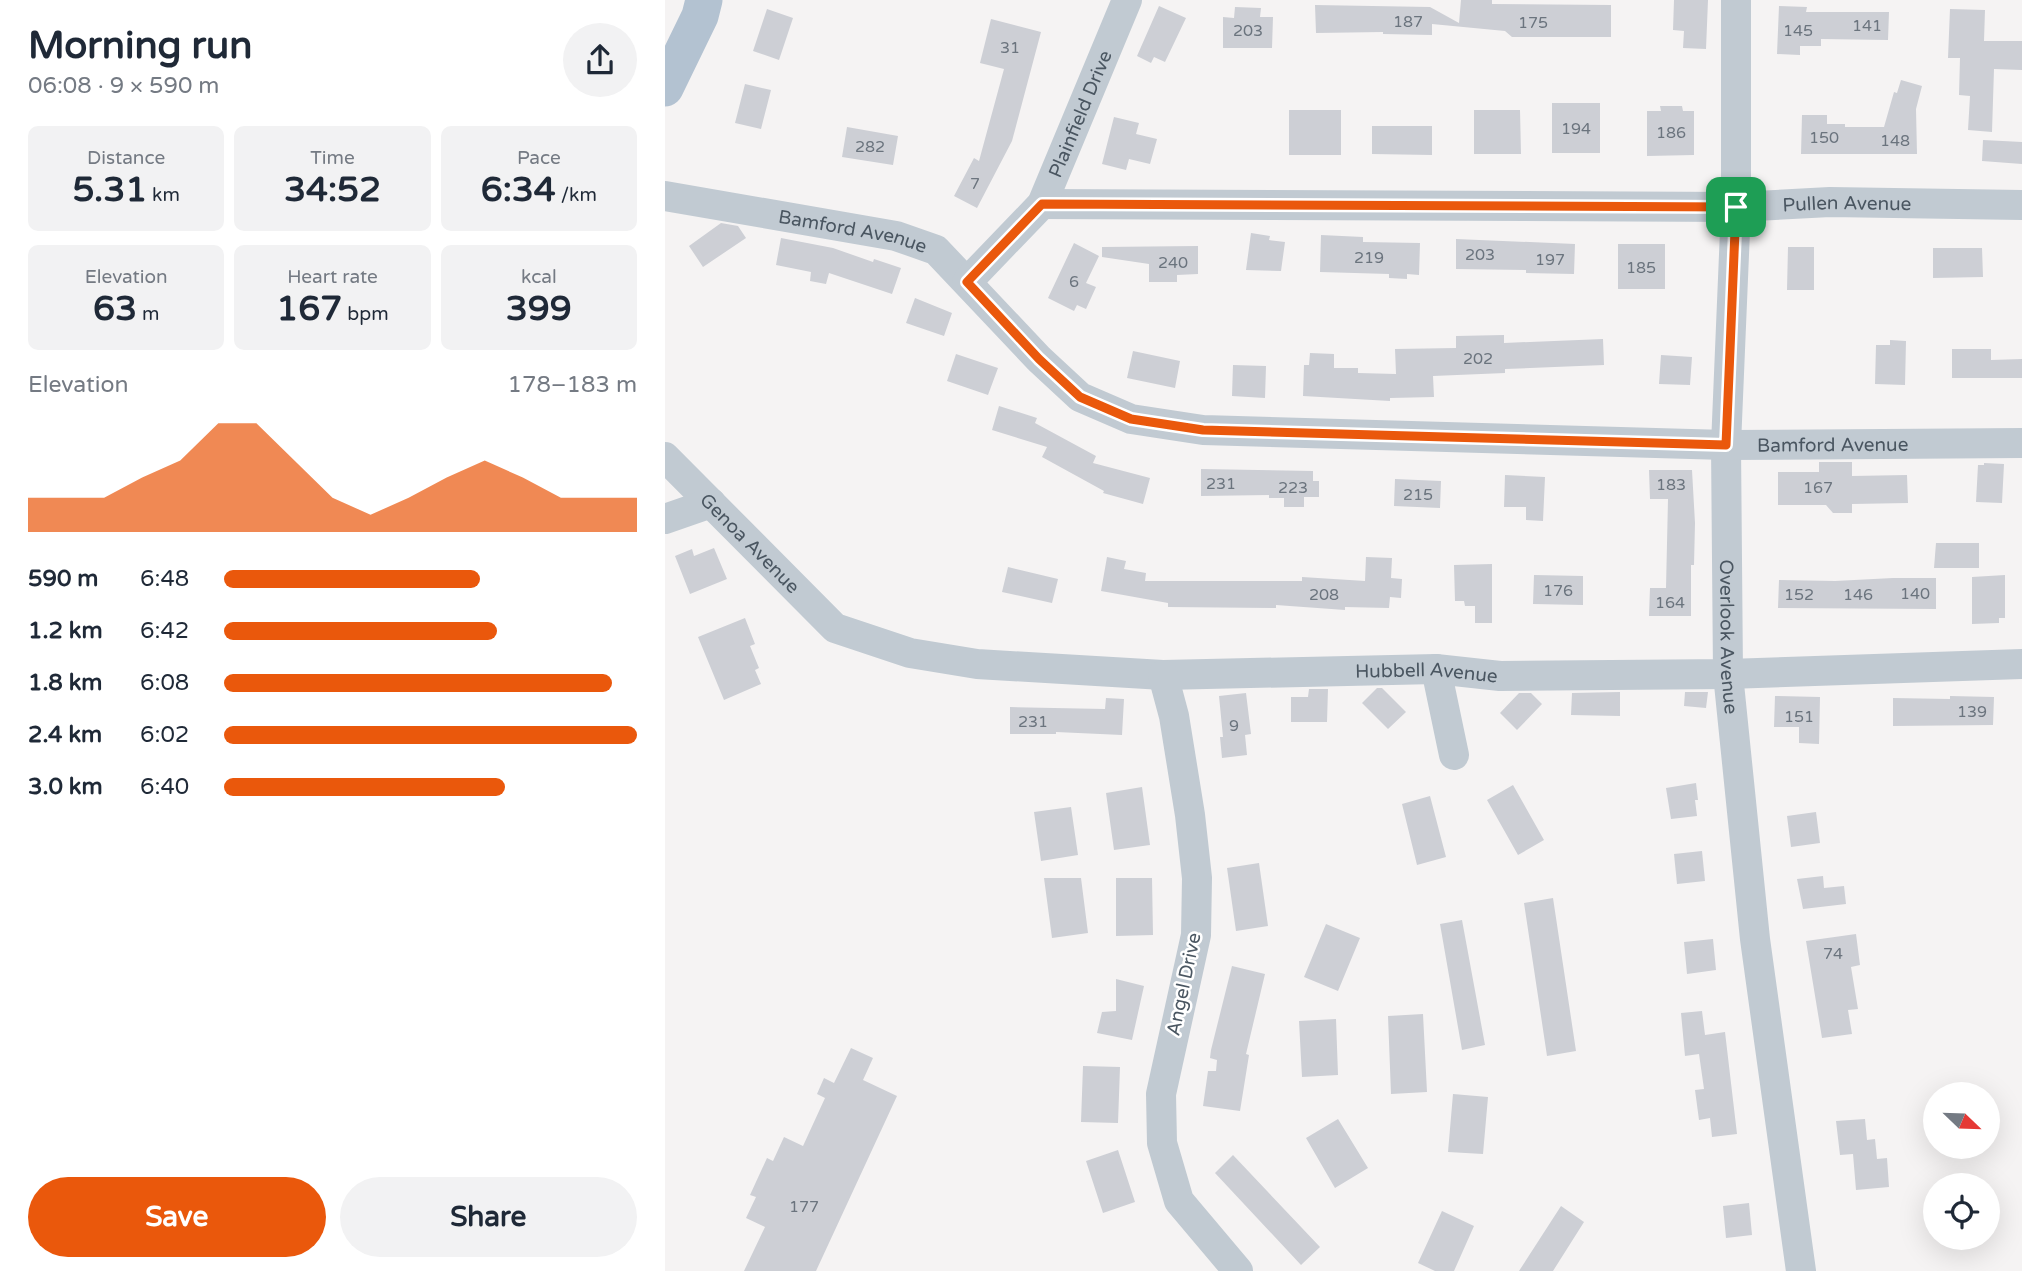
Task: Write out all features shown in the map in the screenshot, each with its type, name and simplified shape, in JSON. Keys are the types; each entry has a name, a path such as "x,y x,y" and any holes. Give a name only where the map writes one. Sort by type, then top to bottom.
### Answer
{"main road":[{"path":"665,88 700,16 704,0"}],"street":[{"name":"Plainfield Drive","path":"967,282 1042,204 1126,0"},
{"name":"Overlook Avenue","path":"1736,0 1736,207 1726,445 1728,674 1755,939 1801,1271"},
{"name":"Bamford Avenue","path":"665,196 896,236 936,250 1039,359 1080,397 1131,419 1203,430 1726,445 2022,443"},
{"name":"Pullen Avenue","path":"1042,204 1736,207 1830,202 2022,205"},
{"name":"Genoa Avenue","path":"665,457 835,628"},
{"path":"665,519 711,503"},
{"name":"Hubbell Avenue","path":"835,628 910,653 977,664 1163,675 1436,669 1500,677 1728,674 2022,664"},
{"path":"1436,669 1454,755"},
{"name":"Angel Drive","path":"1163,675 1176,728 1197,878 1196,935 1161,1094 1162,1143 1179,1201 1238,1271"}],"building":[{"path":"1461,0 1492,0 1492,4 1611,5 1611,37 1512,37 1505,31 1432,24 1432,35 1383,32 1316,33 1315,5 1430,7 1459,23"},
{"path":"1674,0 1708,0 1706,49 1683,48 1684,31 1673,30"},
{"path":"1159,6 1186,18 1165,62 1154,57 1151,63 1137,56"},
{"path":"1779,6 1807,7 1806,12 1889,12 1888,40 1821,39 1821,46 1800,46 1800,55 1777,54"},
{"path":"1235,7 1261,8 1260,17 1273,17 1272,48 1223,48 1223,17 1234,18"},
{"path":"767,9 793,18 779,60 753,51"},
{"path":"1950,9 1985,10 1984,41 2022,41 2022,70 1994,69 1992,132 1968,130 1970,96 1959,95 1960,58 1948,58"},
{"path":"991,19 1041,32 1012,141 977,208 954,196 974,158 979,161 1004,69 980,63"},
{"path":"1901,80 1922,86 1916,109 1917,154 1801,154 1802,115 1827,115 1827,124 1845,124 1845,127 1884,127 1894,92 1897,93"},
{"path":"745,84 771,90 761,129 735,123"},
{"path":"1552,103 1600,103 1600,153 1552,153"},
{"path":"1660,106 1682,106 1683,111 1694,111 1694,155 1647,156 1647,111 1661,111"},
{"path":"1289,110 1341,110 1341,155 1289,155"},
{"path":"1474,110 1520,110 1521,154 1474,154"},
{"path":"1114,117 1139,123 1136,134 1157,139 1150,164 1129,159 1126,170 1102,164"},
{"path":"1372,126 1432,126 1432,155 1372,154"},
{"path":"847,127 898,136 893,165 842,157"},
{"path":"1983,140 2022,142 2022,164 1982,161"},
{"path":"721,223 738,226 746,238 703,267 689,246"},
{"path":"1251,233 1270,236 1269,240 1285,242 1281,271 1246,270"},
{"path":"1321,235 1363,237 1363,242 1420,243 1419,275 1407,274 1407,279 1389,278 1389,274 1320,272"},
{"path":"781,238 833,248 873,262 874,259 901,268 892,294 829,273 826,284 810,281 811,272 776,265"},
{"path":"1456,239 1575,244 1574,274 1456,269"},
{"path":"1074,243 1099,256 1086,283 1096,287 1086,309 1077,305 1074,311 1048,298"},
{"path":"1618,244 1665,244 1665,289 1618,289"},
{"path":"1198,246 1198,274 1177,275 1177,282 1149,282 1149,264 1102,257 1102,247"},
{"path":"1788,247 1814,247 1814,290 1787,290"},
{"path":"1933,248 1982,248 1983,277 1933,278"},
{"path":"915,298 952,313 944,336 906,323"},
{"path":"1504,335 1504,343 1603,339 1604,365 1505,369 1505,373 1433,376 1434,397 1390,398 1390,401 1303,396 1304,365 1309,365 1310,353 1334,354 1334,368 1358,368 1358,373 1396,374 1395,349 1456,348 1456,336"},
{"path":"1890,340 1906,341 1905,385 1875,384 1876,345 1890,345"},
{"path":"1952,349 1991,349 1991,360 2022,359 2022,378 1952,378"},
{"path":"1133,351 1180,361 1175,388 1127,378"},
{"path":"956,354 998,368 988,395 947,381"},
{"path":"1661,355 1692,357 1690,385 1659,384"},
{"path":"1233,365 1266,366 1265,398 1232,396"},
{"path":"999,406 1037,418 1035,423 1096,456 1093,463 1150,478 1143,504 1103,493 1104,491 1042,457 1047,447 992,430"},
{"path":"1819,462 1852,462 1852,476 1907,475 1908,503 1852,504 1852,513 1833,513 1826,505 1778,505 1778,472 1819,472"},
{"path":"2004,464 2002,503 1976,502 1978,465"},
{"path":"1201,469 1313,471 1313,481 1319,481 1319,497 1304,497 1304,507 1284,507 1284,498 1269,498 1269,495 1201,496"},
{"path":"1649,470 1692,470 1695,523 1694,565 1691,565 1691,616 1649,616 1650,588 1666,588 1668,499 1650,499"},
{"path":"1505,475 1545,477 1543,521 1526,520 1526,507 1504,507"},
{"path":"1395,479 1441,481 1440,508 1394,506"},
{"path":"1936,543 1979,543 1979,568 1934,568"},
{"path":"714,548 727,579 690,594 675,556 692,549 694,556"},
{"path":"1107,557 1126,561 1124,569 1146,573 1145,581 1302,581 1302,577 1365,581 1366,557 1392,558 1391,578 1402,579 1401,598 1390,597 1389,608 1345,607 1345,610 1276,605 1276,608 1168,607 1168,603 1101,591"},
{"path":"1492,564 1492,623 1475,623 1475,606 1465,606 1464,601 1455,601 1454,565"},
{"path":"1008,567 1058,579 1052,603 1002,592"},
{"path":"1534,575 1583,576 1583,605 1533,604"},
{"path":"2005,575 2005,618 1999,618 1999,623 1972,624 1972,577"},
{"path":"1936,578 1936,609 1778,608 1779,580"},
{"path":"745,618 755,644 750,646 759,668 755,670 761,684 724,700 698,637"},
{"path":"1377,688 1382,688 1406,712 1388,729 1362,703"},
{"path":"1309,689 1328,689 1327,722 1291,722 1291,697 1308,697"},
{"path":"1620,692 1620,716 1571,715 1572,693"},
{"path":"1685,692 1708,692 1706,708 1684,706"},
{"path":"1246,693 1251,734 1245,735 1247,755 1222,758 1219,696"},
{"path":"1519,693 1531,693 1542,704 1517,730 1500,713"},
{"path":"1775,696 1820,697 1819,744 1799,743 1799,727 1774,727"},
{"path":"1950,696 1994,697 1993,725 1893,726 1893,698 1950,699"},
{"path":"1106,698 1124,699 1122,735 1056,732 1010,734 1010,707 1105,709"},
{"path":"1696,783 1697,816 1671,819 1666,788"},
{"path":"1513,785 1544,840 1518,855 1487,800"},
{"path":"1142,787 1150,845 1114,850 1106,793"},
{"path":"1430,796 1446,857 1417,865 1402,804"},
{"path":"1071,807 1078,855 1041,861 1034,812"},
{"path":"1816,812 1820,843 1791,847 1787,816"},
{"path":"1702,851 1705,881 1677,884 1674,854"},
{"path":"1259,863 1268,926 1236,931 1227,868"},
{"path":"1823,876 1824,888 1844,886 1846,904 1803,909 1797,879"},
{"path":"1044,878 1081,878 1088,933 1052,938"},
{"path":"1116,878 1152,878 1153,935 1116,936"},
{"path":"1553,898 1576,1051 1547,1056 1524,903"},
{"path":"1462,920 1485,1045 1462,1050 1440,924"},
{"path":"1326,924 1360,938 1338,991 1304,977"},
{"path":"1856,934 1860,965 1851,967 1858,1009 1848,1010 1852,1034 1822,1038 1806,941"},
{"path":"1713,939 1716,970 1687,974 1684,942"},
{"path":"1232,966 1265,974 1246,1054 1249,1055 1240,1111 1203,1106 1208,1071 1216,1071 1217,1060 1210,1058 1211,1050"},
{"path":"1116,979 1144,986 1132,1040 1097,1033 1102,1012 1116,1011"},
{"path":"1702,1011 1705,1035 1725,1032 1737,1134 1712,1137 1710,1118 1699,1120 1695,1090 1704,1089 1699,1054 1685,1056 1681,1013"},
{"path":"1423,1014 1427,1092 1391,1094 1388,1016"},
{"path":"1336,1019 1338,1075 1302,1077 1299,1021"},
{"path":"851,1048 873,1058 863,1080 897,1096 816,1271 744,1271 765,1227 746,1218 756,1197 750,1195 767,1158 773,1161 784,1137 803,1146 825,1098 817,1094 824,1078 834,1083"},
{"path":"1083,1066 1120,1067 1118,1123 1081,1122"},
{"path":"1453,1094 1488,1097 1483,1154 1448,1152"},
{"path":"1338,1119 1368,1168 1335,1188 1306,1138"},
{"path":"1865,1119 1867,1140 1875,1139 1877,1159 1887,1158 1889,1187 1856,1190 1853,1154 1840,1155 1836,1121"},
{"path":"1118,1150 1135,1202 1103,1213 1086,1161"},
{"path":"1233,1155 1320,1247 1301,1265 1215,1173"},
{"path":"1749,1203 1752,1235 1726,1238 1723,1206"},
{"path":"1561,1206 1584,1222 1553,1271 1519,1271"},
{"path":"1442,1211 1474,1226 1454,1271 1435,1271 1418,1263"}],"route":[{"path":"1042,204 1736,207 1726,445 1203,430 1131,419 1080,397 1039,359 967,282 1042,204"}]}
